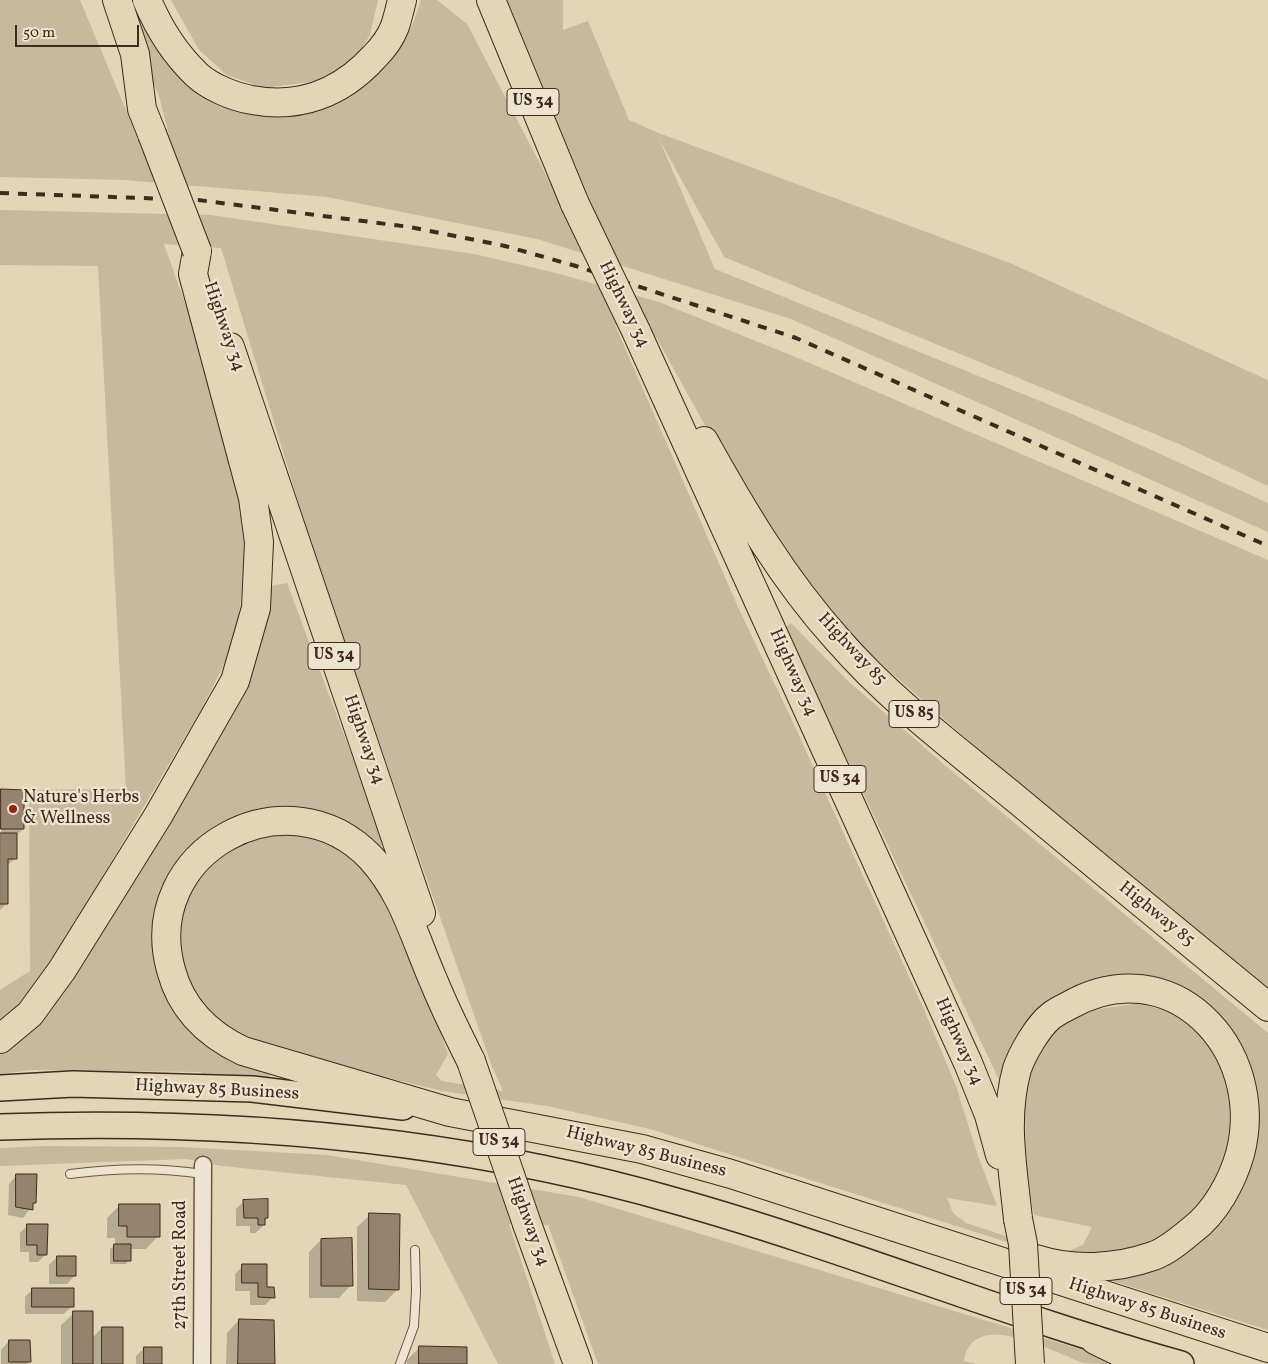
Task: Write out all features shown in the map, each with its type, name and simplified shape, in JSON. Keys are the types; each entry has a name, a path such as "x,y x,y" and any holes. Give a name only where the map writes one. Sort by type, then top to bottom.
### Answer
{"highway":[{"path":"98,0 142,109"},
{"name":"Highway 34","path":"117,0 135,54 142,109 197,251 471,1061 578,1364"},
{"path":"146,0 159,29 176,53 198,76 236,97 272,104 323,95 345,85 380,51 395,27 402,0"},
{"name":"Highway 34","path":"491,0 575,204 640,339 968,1063 988,1115 1018,1219 1023,1244 1030,1364"},
{"path":"0,1039 30,1014 62,970 158,816 235,681 256,608 259,582 258,520 193,274 197,251"},
{"name":"Highway 85","path":"640,339 673,386 739,504 782,572 837,640 900,701 962,755 1268,1007"},
{"path":"450,1112 389,1093 285,1065 243,1051 214,1035 189,1010 180,997 167,956 166,933 170,904 175,889 184,874 202,853 247,826 272,821 311,824 348,841 373,860 387,878 400,900 410,919 434,982 471,1061"},
{"path":"838,1210 864,1211 906,1218 1046,1263 1085,1268 1123,1264 1154,1256 1200,1225 1218,1202 1237,1167 1245,1138 1248,1107 1245,1084 1235,1057 1217,1030 1204,1015 1159,993 1127,989 1103,991 1076,1001 1050,1017 1030,1044 1018,1067 1014,1084 1009,1130 1018,1219"},
{"name":"Highway 85 Business","path":"450,1112 642,1149 731,1174 1268,1348"},
{"path":"1095,1340 1144,1364"}],"main road":[{"name":"Highway 85 Business","path":"0,1088 73,1084 252,1089 450,1112"},
{"name":"Highway 85 Business","path":"0,1127 82,1124 205,1127 304,1133 400,1144 547,1169 668,1198 929,1281 1095,1340"},
{"path":"1095,1340 1181,1364"}],"street":[{"name":"27th Street Road","path":"202,1364 203,1170"}],"lane":[{"path":"70,1174 102,1170 152,1168 203,1170"},
{"path":"400,1364 414,1326 416,1291 415,1250"}],"shaded area":[{"path":"0,0 80,0 136,134 169,135 159,96 145,63 132,11 158,51 182,79 222,104 355,91 382,71 413,23 421,0 437,0 467,24 558,198 594,210 507,0 563,0 563,30 588,21 629,120 656,132 1010,263 1268,380 1268,486 1179,444 724,257 659,139 715,269 1072,414 1268,503 1268,532 791,319 537,239 327,197 124,180 0,177"},
{"path":"171,0 378,0 370,35 353,62 317,81 264,88 227,75 199,50"},
{"path":"0,210 211,215 474,254 556,273 659,302 798,358 1268,560 1268,991 1086,843 887,669 830,615 803,581 717,447 656,337 615,325 738,607 923,1007 956,1086 978,1156 997,1206 947,1198 953,1213 966,1223 1054,1252 1068,1251 1083,1245 1092,1227 1034,1215 1020,1148 1019,1090 1046,1039 1070,1020 1093,1010 1140,1003 1172,1013 1205,1035 1233,1078 1240,1120 1205,1210 1127,1257 1054,1257 650,1129 547,1106 442,1091 288,1057 232,1035 204,1010 186,980 176,949 188,890 207,865 231,847 249,840 293,832 325,836 372,872 393,900 448,1054 436,1075 442,1081 503,1091 491,1064 315,557 221,248 164,244 203,354 246,531 243,588 234,645 200,712 41,980 0,1028 0,990 30,971 29,790 126,789 98,266 0,265"},
{"path":"287,583 385,844 375,850 348,823 337,817 313,811 275,813 238,820 156,934 155,963 167,1000 190,1033 220,1051 270,1074 269,1078 202,1078 201,1072 32,1070 0,1074 0,1055 9,1051 73,979 210,754 239,704 250,676 263,629 271,586"},
{"path":"791,623 848,681 953,772 1268,1033 1268,1330 1103,1278 1143,1274 1164,1264 1255,1129 1214,1014 1095,984 1004,1072 1000,1082 785,628"},
{"path":"47,1146 181,1147 327,1155 579,1197 1109,1358 1122,1364 1083,1363 1036,1343 998,1335 982,1337 970,1345 964,1361 977,1364 598,1364 548,1225 509,1224 555,1364 498,1364 406,1185 222,1166 186,1159 0,1166 0,1148"}],"building":[{"name":"Nature's Herbs & Wellness","path":"1,789 24,790 24,829 1,829"},
{"name":"Nature's Herbs & Wellness","path":"0,833 17,833 17,859 8,859 8,904 0,904"},
{"path":"16,1174 37,1174 36,1203 33,1203 33,1210 16,1207"},
{"path":"268,1199 268,1218 265,1218 265,1225 258,1225 258,1218 244,1218 243,1200"},
{"path":"119,1204 160,1204 160,1237 127,1237 127,1226 119,1226"},
{"path":"369,1213 400,1214 399,1290 369,1289"},
{"path":"27,1224 48,1224 47,1255 37,1255 37,1245 27,1245"},
{"path":"352,1238 353,1286 321,1286 321,1239"},
{"path":"114,1244 131,1244 131,1261 114,1261"},
{"path":"57,1256 76,1256 76,1276 57,1276"},
{"path":"242,1264 267,1264 267,1287 274,1287 275,1298 258,1297 258,1283 242,1283"},
{"path":"32,1288 74,1288 74,1307 32,1307"},
{"path":"73,1311 93,1311 93,1364 73,1364"},
{"path":"239,1319 274,1320 275,1364 238,1364"},
{"path":"102,1327 123,1327 123,1364 102,1364"},
{"path":"9,1340 30,1340 31,1362 9,1362"},
{"path":"419,1346 467,1347 467,1364 419,1364"},
{"path":"144,1347 162,1347 162,1364 144,1364"}],"railway":[{"path":"0,193 198,200 410,227 505,246 576,266 796,338 1268,546"}],"place":[{"name":"Nature's Herbs & Wellness","path":"13,809"}]}
